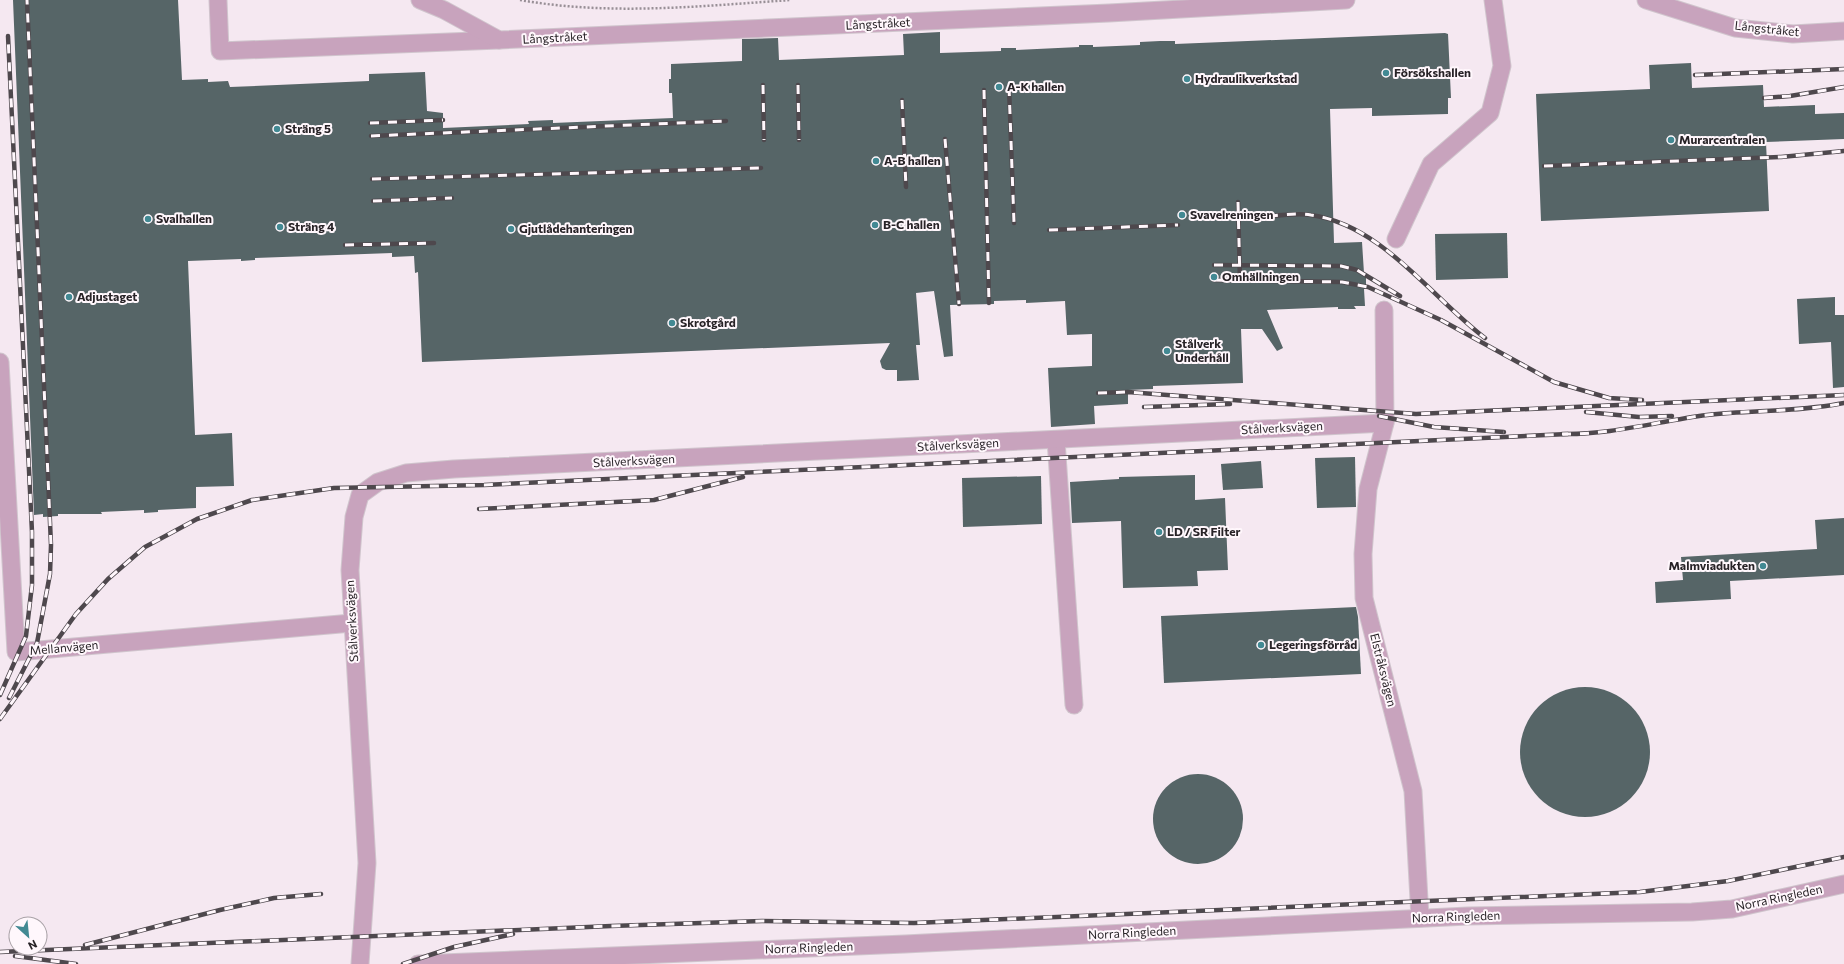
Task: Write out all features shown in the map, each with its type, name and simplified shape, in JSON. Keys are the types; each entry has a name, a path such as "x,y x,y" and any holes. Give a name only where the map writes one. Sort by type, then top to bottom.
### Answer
{"street":[{"name":"Långstråket","path":"218,0 220,52 1101,14 1346,0"},
{"path":"420,0 444,10 499,40"},
{"path":"1396,239 1431,164 1490,113 1502,66 1493,0"},
{"name":"Långstråket","path":"1646,0 1735,28 1793,34 1844,31"},
{"name":"Elstråksvägen","path":"1384,310 1385,423 1368,489 1363,554 1364,598 1413,791 1420,918"},
{"name":"Mellanvägen","path":"0,362 16,652 352,623"},
{"name":"Stålverksvägen","path":"360,964 367,863 350,570 354,518 360,495 378,482 406,473 454,469 1385,423"},
{"path":"1056,440 1074,705"},
{"name":"Norra Ringleden","path":"418,964 905,944 1420,918 1692,912 1732,909 1844,884"}],"path":[{"path":"520,0 550,5 663,9 791,0"}],"building":[{"path":"13,0 178,0 182,80 208,79 208,82 228,81 230,87 369,81 369,74 425,72 427,111 443,113 443,128 529,124 528,121 553,120 553,123 673,118 672,93 669,93 671,64 742,61 742,39 778,38 779,60 904,55 903,34 940,32 940,53 1001,51 1001,48 1016,48 1016,50 1079,47 1079,45 1093,45 1093,47 1140,45 1140,42 1160,41 1175,41 1175,44 1445,33 1448,34 1451,98 1448,98 1448,114 1372,116 1372,108 1330,109 1334,243 1362,242 1364,273 1366,273 1366,289 1364,289 1365,306 1354,306 1356,309 1338,309 1338,307 1267,310 1283,348 1277,351 1262,329 1241,329 1243,383 1153,386 1153,389 1128,390 1128,404 1094,406 1095,424 1051,427 1048,368 1092,366 1092,334 1067,335 1065,301 1026,303 1026,300 994,301 994,304 950,305 953,356 944,357 934,291 916,293 920,345 916,345 919,380 897,381 897,370 886,370 882,368 880,361 890,343 422,362 418,272 415,273 414,256 392,257 392,253 255,258 255,260 241,261 241,259 188,261 195,435 232,433 234,486 196,487 196,508 158,510 158,512 144,513 144,510 101,512 102,514 58,514 58,516 43,517 43,514 34,515"},
{"name":"Murarcentralen","path":"1691,63 1692,88 1763,85 1764,107 1815,105 1815,114 1844,113 1844,139 1766,142 1769,211 1541,221 1536,94 1650,89 1649,65"},
{"path":"1507,233 1508,278 1436,280 1435,234"},
{"path":"1835,297 1835,315 1844,315 1844,387 1833,388 1831,342 1799,344 1797,299"},
{"path":"1355,457 1356,507 1317,508 1315,458"},
{"path":"1261,461 1263,488 1223,490 1221,464"},
{"name":"LD / SR Filter","path":"1195,475 1195,500 1225,498 1228,570 1197,571 1198,586 1123,588 1121,521 1072,523 1070,482 1119,479 1119,477"},
{"path":"1041,476 1042,524 963,527 962,478"},
{"name":"Malmviadukten","path":"1844,518 1844,575 1730,581 1731,599 1656,603 1655,582 1683,580 1681,557 1817,549 1815,520"},
{"name":"Legeringsförråd","path":"1356,607 1358,617 1361,674 1164,683 1161,616"},
{"path":"1591,687 1610,692 1631,706 1645,727 1649,739 1649,765 1645,777 1631,798 1610,812 1598,816 1579,817 1560,812 1539,798 1525,777 1521,765 1520,746 1525,727 1539,706 1560,692 1572,688"},
{"path":"1198,774 1215,777 1230,787 1240,802 1243,819 1240,836 1230,851 1215,861 1198,864 1181,861 1166,851 1156,836 1153,819 1156,802 1166,787 1181,777"}],"railway":[{"path":"9,698 37,643 50,574 51,545 27,0"},
{"path":"0,695 26,636 32,585 32,532 8,36"},
{"path":"1695,75 1844,69"},
{"path":"763,85 764,140"},
{"path":"798,85 799,140"},
{"path":"1009,87 1014,223"},
{"path":"1764,98 1790,96 1844,87"},
{"path":"984,90 989,303"},
{"path":"902,100 906,187"},
{"path":"370,123 443,120"},
{"path":"371,136 726,121"},
{"path":"945,139 959,304"},
{"path":"1544,166 1781,157 1844,151"},
{"path":"372,179 761,168"},
{"path":"373,201 452,198"},
{"path":"1238,202 1240,281"},
{"path":"1251,218 1304,214 1337,221 1361,233 1404,265 1485,338"},
{"path":"1049,230 1178,225"},
{"path":"345,245 434,243"},
{"path":"1214,265 1341,266 1357,270 1400,296"},
{"path":"1214,280 1342,282 1368,287 1441,320 1554,382 1609,398 1642,400"},
{"path":"1098,393 1128,392 1416,414 1844,395"},
{"path":"1562,434 1580,434 1617,430 1724,413 1810,408 1844,403"},
{"path":"1144,407 1230,404"},
{"path":"1586,412 1639,417 1672,416"},
{"path":"1379,416 1434,427 1504,432"},
{"path":"0,719 76,614 108,579 145,547 197,519 252,500 334,488 484,485 1568,434"},
{"path":"479,509 654,500 743,477"},
{"path":"0,952 762,921 914,923 1640,892 1728,881 1844,857"},
{"path":"85,945 220,910 274,898 321,894"},
{"path":"403,964 454,947 513,934"},
{"path":"15,956 76,964"}],"place":[{"name":"Försökshallen","path":"1386,73"},
{"name":"Hydraulikverkstad","path":"1187,79"},
{"name":"A-K hallen","path":"999,87"},
{"name":"Sträng 5","path":"277,129"},
{"name":"Murarcentralen","path":"1671,140"},
{"name":"A-B hallen","path":"876,161"},
{"name":"Svavelreningen","path":"1182,215"},
{"name":"Svalhallen","path":"148,219"},
{"name":"B-C hallen","path":"875,225"},
{"name":"Sträng 4","path":"280,227"},
{"name":"Gjutlådehanteringen","path":"511,229"},
{"name":"Omhällningen","path":"1214,277"},
{"name":"Adjustaget","path":"69,297"},
{"name":"Skrotgård","path":"672,323"},
{"name":"Stålverk Underhåll","path":"1167,351"},
{"name":"LD / SR Filter","path":"1159,532"},
{"name":"Malmviadukten","path":"1763,566"},
{"name":"Legeringsförråd","path":"1261,645"}]}
